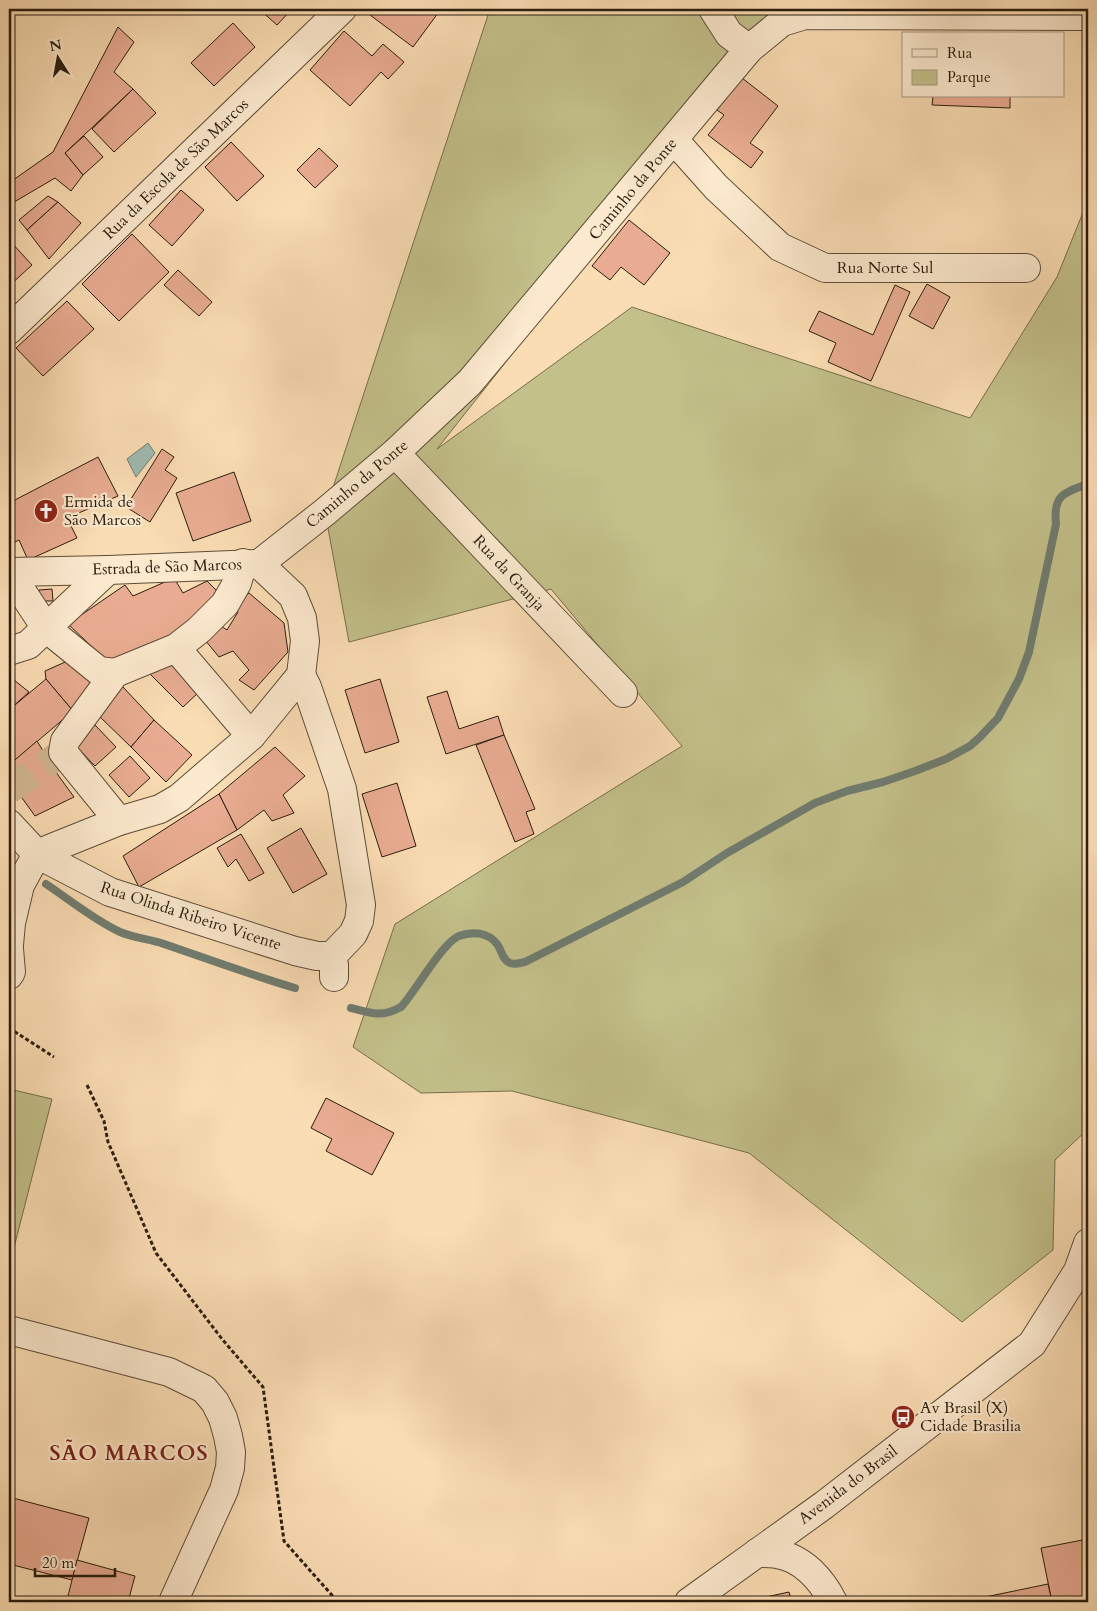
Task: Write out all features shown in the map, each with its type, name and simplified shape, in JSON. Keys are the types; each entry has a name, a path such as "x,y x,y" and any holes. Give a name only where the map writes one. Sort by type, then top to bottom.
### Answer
{"street":[{"name":"Rua da Escola de São Marcos","path":"9,330 342,9"},
{"path":"713,9 728,34 749,49"},
{"name":"Caminho da Ponte","path":"251,564 325,512 395,453 470,382 749,49 782,22 808,12 1088,16"},
{"name":"Rua Norte Sul","path":"674,140 716,186 780,248 825,268 1026,268"},
{"name":"Rua da Granja","path":"395,453 623,693"},
{"path":"9,572 46,628 99,671 116,672 176,648 199,630 225,604 251,564"},
{"name":"Estrada de São Marcos","path":"9,572 251,564 293,596 302,618 305,641 301,675"},
{"path":"9,651 28,646 108,570"},
{"path":"176,648 251,736"},
{"path":"116,672 65,741 63,752 119,821"},
{"path":"9,944 11,923 20,885 37,854 119,821 160,809 179,798 251,736 301,675"},
{"name":"Rua Olinda Ribeiro Vicente","path":"9,824 37,854 110,892 295,951 317,956 333,966 359,921 361,905 342,789 301,675"},
{"path":"9,949 11,972 9,975"},
{"name":"Avenida do Brasil","path":"689,1602 824,1505 1032,1344 1078,1271 1088,1243"},
{"path":"9,1330 168,1372 204,1389 215,1402 223,1418 228,1436 231,1452 230,1468 224,1490 173,1602"},
{"path":"757,1553 778,1554 797,1561 818,1578 833,1602"}],"path":[{"path":"9,1028 54,1057"},
{"path":"87,1085 104,1121 108,1142 156,1253 222,1339 264,1387 284,1541 338,1602"}],"green space":[{"path":"490,9 785,9 437,449 632,307 970,418 1057,277 1088,200 1088,1129 1055,1160 1053,1250 962,1322 749,1153 512,1091 421,1093 353,1047 395,924 682,746 551,589 349,642 325,512"},
{"path":"9,1089 52,1099 9,1267"}],"water":[{"path":"148,443 155,453 136,477 127,459"}],"building":[{"path":"259,9 292,9 277,25"},
{"path":"374,9 441,9 413,47 370,15"},
{"path":"233,23 255,47 214,86 191,63"},
{"path":"118,27 134,42 114,72 133,89 65,153 83,175 71,191 55,178 9,205 9,183 53,152"},
{"path":"344,31 372,56 383,44 404,62 388,79 381,72 350,106 310,70"},
{"path":"742,78 778,106 750,143 763,152 751,168 708,135 724,115 717,110"},
{"path":"133,89 156,113 114,152 92,129"},
{"path":"933,98 1010,98 1010,108 932,105"},
{"path":"84,136 103,157 83,175 65,153"},
{"path":"231,142 264,176 237,201 205,167"},
{"path":"319,148 338,166 315,188 297,170"},
{"path":"181,190 204,210 172,246 149,225"},
{"path":"48,196 58,202 27,230 19,220"},
{"path":"58,202 81,223 49,259 27,230"},
{"path":"629,220 670,253 644,285 621,267 610,280 592,266"},
{"path":"132,234 169,272 119,321 82,284"},
{"path":"11,242 32,265 9,286 9,243"},
{"path":"178,270 212,302 199,316 164,285"},
{"path":"927,284 950,297 933,329 909,316"},
{"path":"895,285 910,292 871,381 828,362 836,343 809,331 819,311 873,335"},
{"path":"67,301 94,329 43,376 16,348"},
{"path":"162,449 174,457 165,470 177,478 150,522 126,507"},
{"name":"Ermida de São Marcos","path":"98,457 118,496 67,518 77,538 28,560 19,540 9,545 9,503"},
{"path":"234,472 251,521 193,541 176,493"},
{"path":"174,578 183,593 207,581 220,594 169,641 109,663 68,624 125,585 133,596"},
{"path":"52,589 53,601 39,601 39,590"},
{"path":"249,593 284,623 288,652 254,690 239,680 249,670 233,651 219,657 205,640 218,624 227,630 238,612 233,606"},
{"path":"72,659 96,685 73,711 46,679 45,671"},
{"path":"167,661 200,691 183,707 149,673"},
{"path":"9,676 29,692 9,710"},
{"path":"46,679 73,711 13,762 9,757 9,738 12,735 9,733 9,710"},
{"path":"380,679 399,742 365,753 345,690"},
{"path":"122,686 154,720 131,747 96,713"},
{"path":"447,691 459,729 498,716 504,735 446,754 427,697"},
{"path":"154,720 192,755 166,782 131,747"},
{"path":"95,725 116,747 95,766 74,744"},
{"path":"504,735 535,809 526,812 534,834 515,842 476,745"},
{"path":"37,741 74,797 35,816 9,780 9,765"},
{"path":"275,747 305,776 283,795 294,813 272,821 264,810 237,830 219,794"},
{"path":"130,756 150,778 129,797 109,775"},
{"path":"397,783 416,846 382,857 362,794"},
{"path":"219,794 237,830 139,887 123,856"},
{"path":"301,828 327,874 293,893 267,848"},
{"path":"241,834 264,873 249,881 236,859 228,867 217,848"},
{"path":"326,1098 394,1133 372,1175 326,1151 332,1139 311,1128"},
{"path":"9,1497 89,1518 72,1580 9,1564"},
{"path":"1088,1539 1088,1602 1052,1602 1041,1548"},
{"path":"77,1560 135,1576 128,1602 60,1602 61,1599 67,1600"},
{"path":"1048,1584 1052,1602 966,1602 966,1601"},
{"path":"789,1592 791,1599 799,1598 800,1602 743,1602"}],"waterway":[{"path":"351,1008 371,1013 382,1013 401,1007 437,957 452,940 464,934 474,933 489,937 497,944 507,962 513,964 525,962 683,882 727,853 815,803 847,791 883,782 915,771 946,759 970,746 998,718 1019,679 1029,652 1056,524 1055,514 1058,501 1066,493 1088,484"},
{"path":"46,884 91,916 120,932 164,944 295,988"}],"tunnel":[{"path":"9,790 63,752"}],"place":[{"name":"Ermida de São Marcos","path":"46,511"},
{"name":"Av Brasil (X) Cidade Brasilia","path":"903,1417"}],"district":[{"name":"SÃO MARCOS","path":"129,1453"}]}
